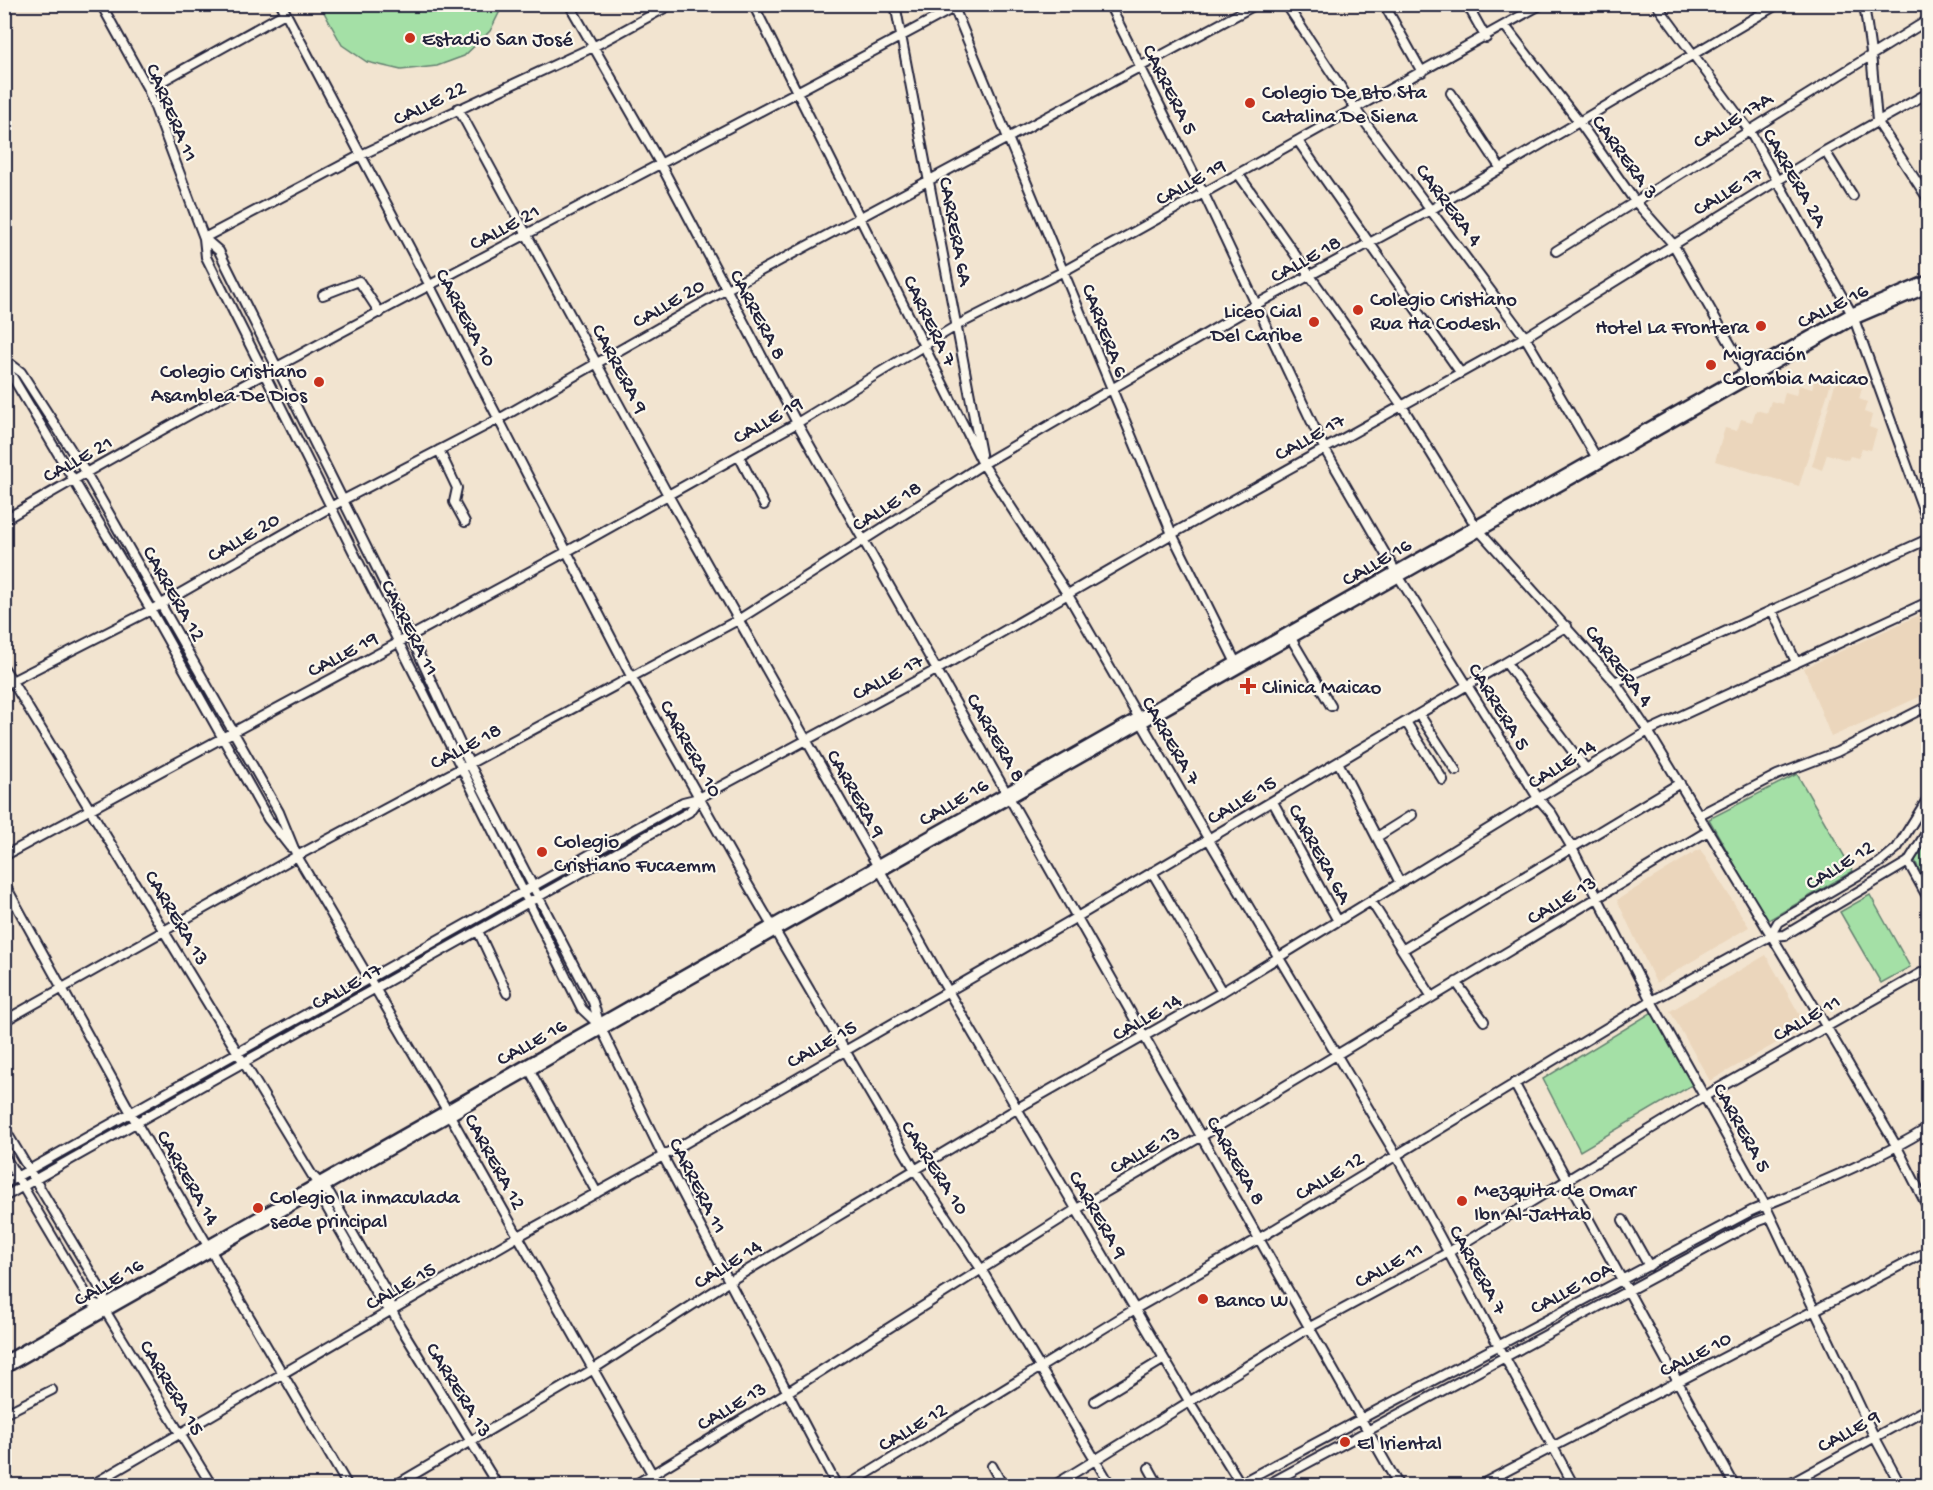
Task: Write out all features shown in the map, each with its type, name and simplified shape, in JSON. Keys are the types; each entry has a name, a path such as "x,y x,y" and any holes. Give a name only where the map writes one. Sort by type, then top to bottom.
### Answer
{"highway":[{"name":"CALLE 16","path":"4,1365 1853,316 1929,284"}],"street":[{"name":"CARRERA 11","path":"101,4 148,89 204,238 206,258 461,767 528,889 538,897 593,1002 600,1026 663,1156 786,1393 837,1485"},
{"name":"CARRERA 10","path":"281,4 430,286 632,678 699,798 915,1170 981,1269 1042,1367 1111,1485"},
{"name":"CARRERA 8","path":"569,4 660,163 797,423 1370,1430 1399,1485"},
{"name":"CALLE 22","path":"204,238 361,155 593,47 672,4"},
{"name":"CARRERA 7","path":"753,4 862,218 982,464 1068,595 1209,840 1396,1155 1574,1485"},
{"name":"CARRERA 6A","path":"895,4 982,464"},
{"name":"CARRERA 5","path":"1109,4 1204,194 1324,448 1466,687 1538,798 1552,814 1572,848 1651,1001 1765,1205 1874,1436 1901,1485"},
{"name":"CALLE 20","path":"8,683 151,610 343,500 499,419 726,290 862,218 928,179 1257,4"},
{"name":"CARRERA 4","path":"1286,4 1356,110 1526,337 1598,460"},
{"path":"1384,4 1422,72"},
{"path":"1467,4 1486,38"},
{"name":"CALLE 19","path":"4,856 567,552 797,423 924,348 956,326 1064,272 1486,38 1542,4"},
{"name":"CARRERA 2A","path":"1656,4 1749,130 1853,316 1929,523"},
{"name":"CALLE 18","path":"4,1021 297,856 738,620 982,464 1257,304 1432,209 1694,56 1778,4"},
{"path":"1864,4 1877,121 1929,199"},
{"name":"CALLE 21","path":"4,520 72,480 265,375 660,163 902,37 956,6"},
{"name":"CARRERA 6","path":"956,6 1110,389 1172,534 1237,665"},
{"path":"148,89 285,13"},
{"name":"CALLE 17A","path":"1556,251 1871,53 1929,20"},
{"name":"CARRERA 3","path":"1505,26 1580,123 1634,200 1673,244 1748,375"},
{"path":"1451,93 1501,169"},
{"name":"CALLE 17","path":"4,1184 683,802 699,798 938,669 1324,448 1526,337 1825,151 1929,93"},
{"name":"CARRERA 9","path":"459,108 668,495 948,991 1239,1485"},
{"path":"1298,141 1460,372"},
{"path":"1825,151 1853,196"},
{"name":"CARRERA 4","path":"1239,175 1308,277 1402,406 1477,528 1615,682 1648,731 1826,1026 1897,1147 1929,1208"},
{"name":"CARRERA 11","path":"204,238 219,251 411,637 528,889 530,902 582,1009 600,1026"},
{"path":"323,295 359,281 364,284 380,313"},
{"name":"CARRERA 12","path":"4,361 21,372 86,473 279,812 297,856 448,1112 659,1485"},
{"name":"CARRERA 12","path":"4,361 72,480 151,610 268,819 297,856"},
{"path":"439,450 457,488 454,502 465,522"},
{"path":"739,456 764,505"},
{"path":"1615,682 1929,539"},
{"name":"CALLE 14","path":"394,1485 592,1370 728,1282 1018,1108 1222,992 1648,731 1929,602"},
{"path":"1772,610 1796,662"},
{"name":"CALLE 15","path":"90,1485 517,1237 663,1156 1077,917 1567,626"},
{"path":"1289,635 1331,706"},
{"path":"1506,663 1586,769"},
{"name":"CARRERA 13","path":"4,668 8,683 90,808 240,1052 319,1185 322,1199 381,1302 392,1311 498,1485"},
{"path":"1699,815 1777,775 1837,752 1929,706"},
{"path":"1419,714 1456,771"},
{"path":"1406,722 1443,780"},
{"path":"1338,762 1400,883"},
{"path":"1402,950 1680,783"},
{"name":"CALLE 17","path":"4,1197 689,812 699,798"},
{"path":"1910,830 1929,798"},
{"name":"CARRERA 6A","path":"1272,802 1338,921"},
{"path":"1377,837 1412,815"},
{"name":"CALLE 12","path":"1770,936 1778,922 1880,863 1897,848 1910,830 1929,829"},
{"name":"CALLE 12","path":"847,1485 1135,1309 1260,1238 1651,1001 1770,936 1785,935 1908,862 1929,829"},
{"name":"CALLE 13","path":"633,1485 786,1393 1075,1210 1708,831"},
{"path":"1908,862 1929,898"},
{"path":"1152,872 1222,992"},
{"name":"CARRERA 14","path":"4,883 131,1114 348,1485"},
{"path":"1371,901 1432,997"},
{"path":"478,931 507,993"},
{"name":"CALLE 11","path":"1053,1485 1096,1461 1188,1401 1310,1327 1449,1252 1705,1096 1929,969"},
{"path":"1456,982 1484,1022"},
{"path":"528,1067 597,1193"},
{"path":"1514,1083 1735,1485"},
{"name":"CARRERA 15","path":"4,1128 104,1295 104,1307 212,1485"},
{"name":"CALLE 10A","path":"1239,1485 1362,1417 1765,1205 1782,1200 1897,1147 1929,1128"},
{"name":"CARRERA 15","path":"4,1155 91,1302 104,1307"},
{"name":"CALLE 10A","path":"1265,1485 1627,1290 1754,1223 1770,1217"},
{"path":"1623,1220 1649,1266"},
{"name":"CALLE 10","path":"1478,1485 1929,1251"},
{"path":"1095,1401 1164,1359"},
{"path":"4,1414 52,1390"},
{"name":"CALLE 9","path":"1786,1485 1929,1408"},
{"path":"992,1466 1003,1485"},
{"path":"1149,1468 1160,1485"},
{"path":"4,1476 10,1485"}],"shaded area":[{"path":"1816,374 1832,379 1799,486 1715,461 1725,428 1737,431 1741,419 1752,422 1756,410 1767,413 1771,401 1782,404 1785,392 1796,395 1799,385 1812,389"},
{"path":"1836,380 1862,388 1859,399 1867,402 1864,412 1872,415 1869,427 1877,430 1871,450 1862,448 1858,458 1850,456 1848,460 1827,454 1822,470 1812,466"},
{"path":"1928,611 1928,693 1831,737 1804,668"},
{"path":"1700,849 1749,927 1656,983 1617,900"},
{"path":"1766,955 1806,1026 1710,1081 1670,1011"}],"green space":[{"name":"Estadio San José","path":"320,5 503,5 490,31 464,56 437,66 401,70 367,62 342,45"},
{"path":"1797,774 1853,871 1767,921 1709,819"},
{"path":"1928,840 1928,891 1914,858"},
{"path":"1870,895 1910,967 1881,983 1840,912"},
{"path":"1654,1011 1697,1082 1580,1151 1543,1079"}],"place":[{"name":"Estadio San José","path":"410,38"},
{"name":"Colegio De Bto Sta Catalina De Siena","path":"1250,103"},
{"name":"Colegio Cristiano Rua Ha Codesh","path":"1358,310"},
{"name":"Liceo Cial Del Caribe","path":"1314,322"},
{"name":"Hotel La Frontera","path":"1761,326"},
{"name":"Migración Colombia Maicao","path":"1711,365"},
{"name":"Colegio Cristiano Asamblea De Dios","path":"319,382"},
{"name":"Clinica Maicao","path":"1248,686"},
{"name":"Colegio Cristiano Fucaemm","path":"542,852"},
{"name":"Mezquita de Omar Ibn Al-Jattab","path":"1462,1201"},
{"name":"Colegio la inmaculada sede principal","path":"258,1208"},
{"name":"Banco W","path":"1203,1299"},
{"name":"El lriental","path":"1345,1442"}]}
